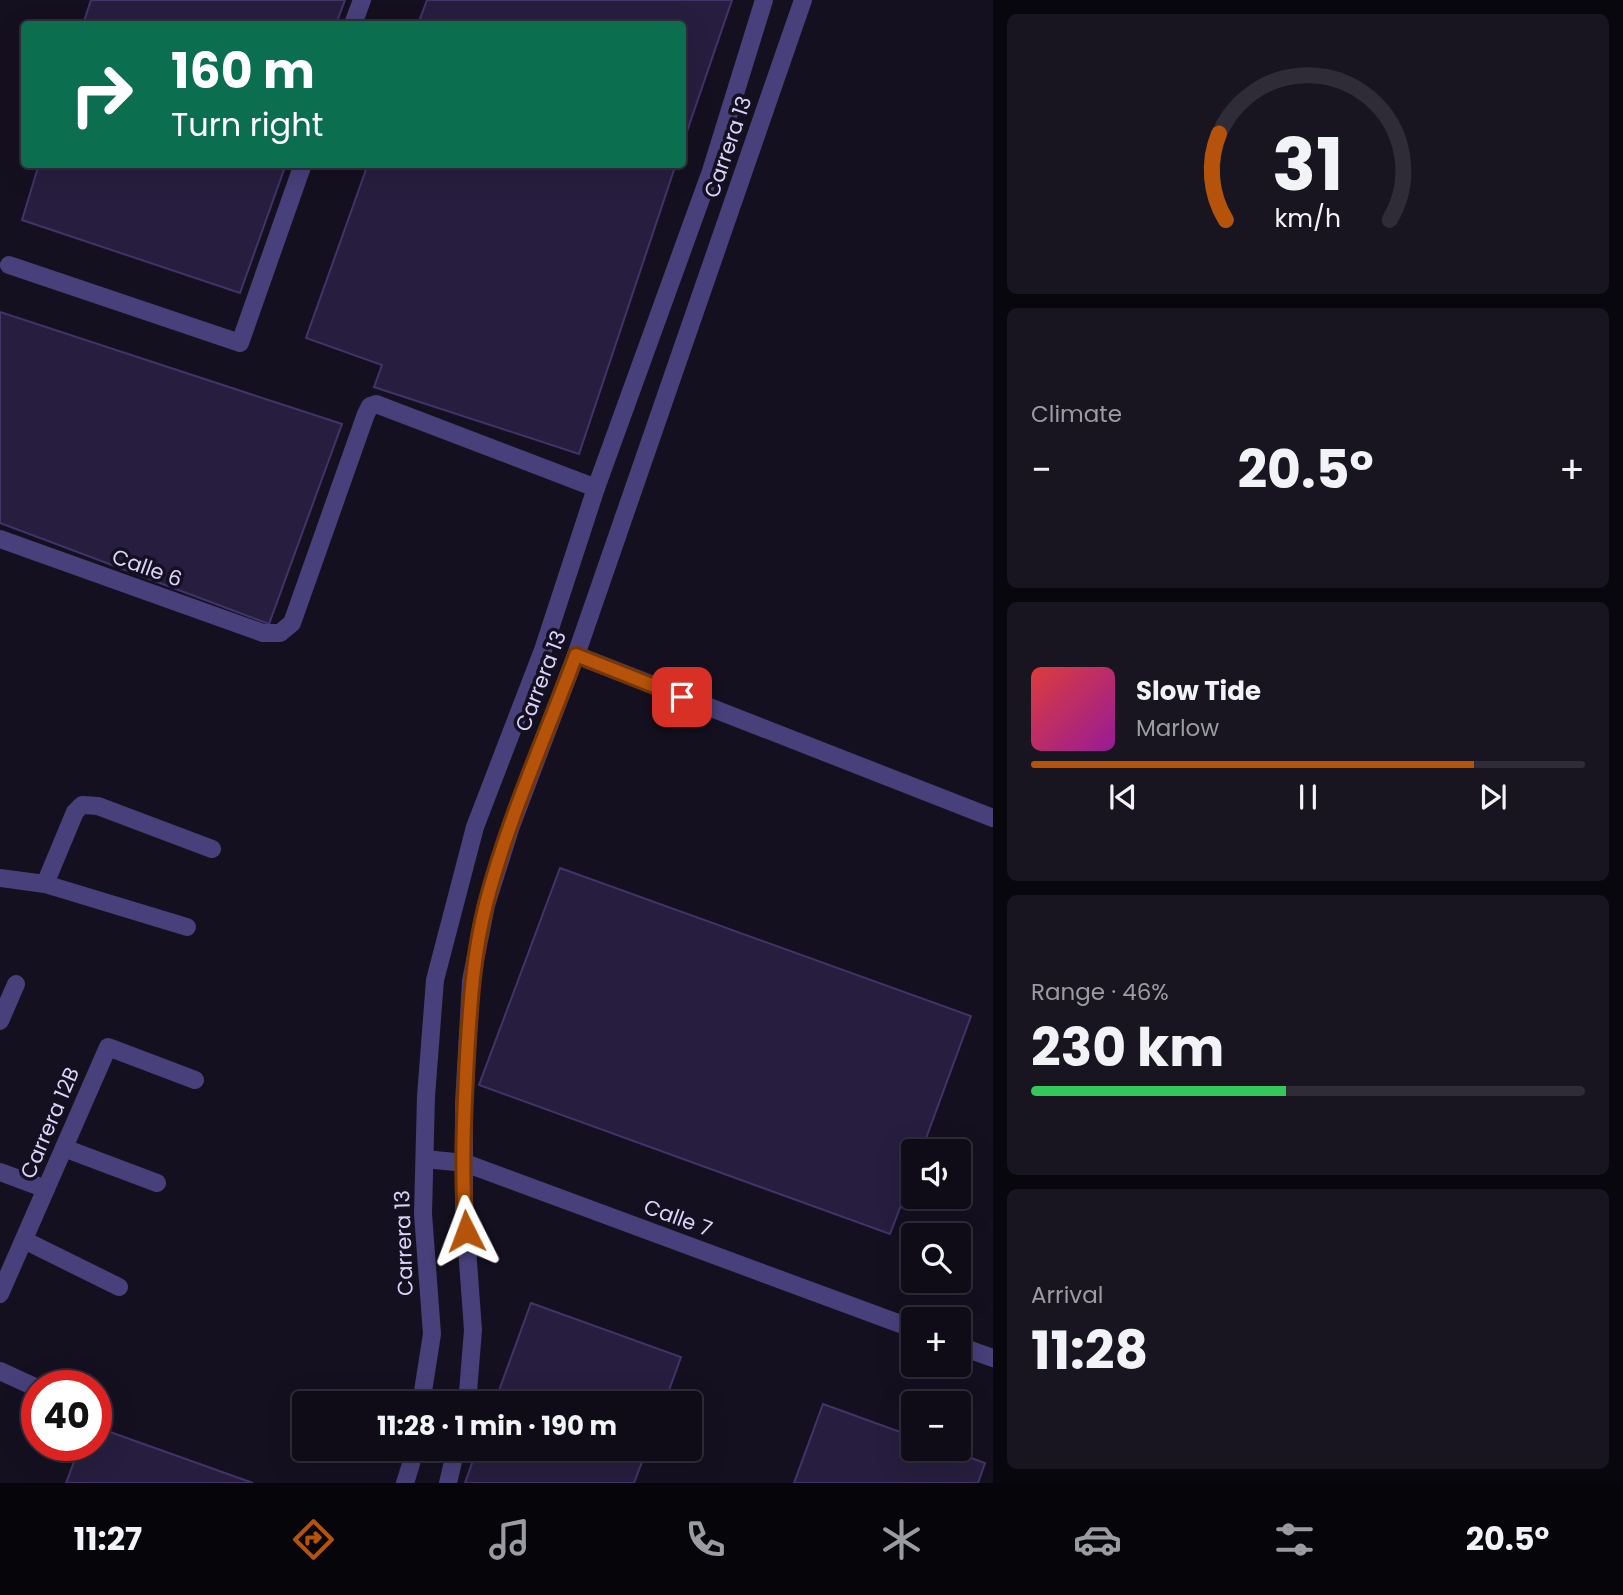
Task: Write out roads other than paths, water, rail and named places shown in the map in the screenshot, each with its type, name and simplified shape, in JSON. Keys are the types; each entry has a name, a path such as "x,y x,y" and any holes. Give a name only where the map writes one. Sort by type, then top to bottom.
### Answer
{"street":[{"path":"354,21 362,0"},
{"name":"Carrera 13","path":"423,1391 432,1334 424,1214 426,1096 435,980 475,827 543,650 596,488 711,171 764,0"},
{"name":"Carrera 13","path":"468,1391 473,1330 464,1207 464,1103 471,981 486,905 511,826 576,655 803,0"},
{"path":"9,265 240,343 302,168"},
{"path":"659,315 690,324"},
{"name":"Calle 6","path":"0,539 263,633 280,633 292,623 370,406 376,404 596,488"},
{"path":"576,655 993,818"},
{"path":"46,884 75,812 82,805 98,806 212,849"},
{"path":"0,878 46,884 187,927"},
{"path":"0,1021 16,984"},
{"name":"Carrera 12B","path":"0,1294 108,1046 195,1080"},
{"path":"64,1148 157,1183"},
{"name":"Calle 7","path":"425,1159 465,1163 901,1324"},
{"path":"0,1172 47,1189"},
{"path":"24,1240 119,1287"},
{"path":"971,1350 993,1358"},
{"path":"0,1371 21,1381"},
{"path":"405,1483 411,1461"},
{"path":"448,1483 453,1461"}]}
